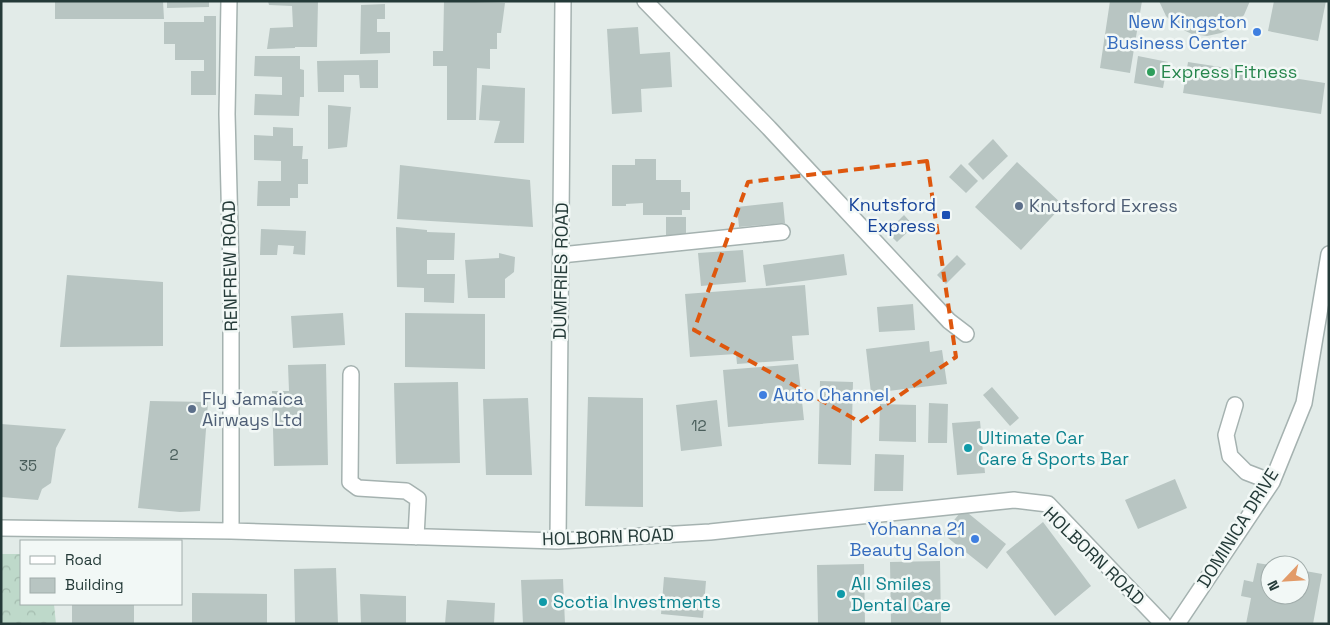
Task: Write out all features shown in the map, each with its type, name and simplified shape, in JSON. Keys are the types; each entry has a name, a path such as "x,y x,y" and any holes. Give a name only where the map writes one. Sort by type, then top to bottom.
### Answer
{"street":[{"name":"RENFREW ROAD","path":"229,1 227,114 230,269 231,531"},
{"name":"DUMFRIES ROAD","path":"558,541 563,1"},
{"path":"644,1 770,128 949,321 966,334"},
{"path":"561,255 782,232"},
{"name":"DOMINICA DRIVE","path":"1177,624 1272,482 1304,403 1329,254"},
{"path":"351,374 350,482 358,488 406,491 418,499 416,537"},
{"path":"1235,405 1226,435 1230,456 1246,472 1272,482"},
{"name":"HOLBORN ROAD","path":"1,528 231,531 558,541 710,532 904,510 1014,500 1048,504 1163,624"}],"highlighted area":[{"path":"927,161 956,357 860,422 694,330 748,182"}],"green space":[{"path":"1,554 20,554 20,605 54,605 56,624 1,624"}],"building":[{"path":"55,1 163,1 164,19 55,19"},
{"path":"167,1 209,1 209,7 167,8"},
{"path":"268,1 318,1 317,47 267,49 270,28 293,27 292,6 269,5"},
{"path":"444,1 505,3 501,33 497,33 497,49 490,49 490,69 477,68 476,120 447,120 447,66 433,66 433,51 443,51"},
{"path":"1110,1 1142,1 1130,73 1100,68"},
{"path":"1159,1 1250,1 1244,15 1234,26 1221,33 1207,36 1192,34 1177,27 1166,16"},
{"path":"1274,1 1326,1 1318,41 1268,31"},
{"path":"385,4 385,19 377,19 377,32 390,32 390,53 360,54 361,5"},
{"path":"204,16 216,16 216,95 191,95 191,71 204,71 204,60 175,60 175,44 164,44 164,22 204,22"},
{"path":"638,27 640,54 670,52 672,87 641,89 642,112 612,114 607,29"},
{"path":"255,56 300,56 300,69 304,70 304,97 300,97 299,116 254,115 255,94 282,95 282,77 254,76"},
{"name":"Express Fitness","path":"1138,56 1168,62 1163,88 1134,83"},
{"path":"378,60 378,88 360,88 359,75 344,75 344,92 318,92 317,61"},
{"path":"1188,62 1325,83 1321,114 1183,93"},
{"path":"482,85 525,88 524,143 494,143 500,121 479,120"},
{"path":"328,105 351,107 347,147 328,149"},
{"path":"273,127 293,128 293,146 303,146 302,159 308,159 308,184 298,184 298,198 290,198 290,206 257,206 258,181 281,181 281,161 254,160 254,135 273,136"},
{"path":"993,139 1008,156 983,180 968,164"},
{"path":"635,159 656,159 656,180 681,180 681,192 690,192 690,210 682,210 682,215 643,215 643,203 612,206 612,165 635,165"},
{"name":"Knutsford Exress","path":"1017,162 1063,205 1021,250 975,207"},
{"path":"961,164 978,181 966,193 949,177"},
{"path":"400,165 530,180 533,227 397,219"},
{"path":"783,202 785,223 739,227 737,207"},
{"path":"904,215 914,226 897,242 887,232"},
{"path":"666,217 686,217 686,238 666,238"},
{"path":"396,227 427,230 427,232 455,233 454,260 427,260 427,274 455,274 454,303 424,302 424,288 397,287"},
{"path":"261,229 306,231 305,255 293,254 294,246 278,245 277,255 260,255"},
{"path":"743,250 746,282 701,286 698,253"},
{"path":"499,253 515,257 514,272 505,279 505,298 468,298 465,260 499,258"},
{"path":"844,254 847,275 766,286 763,265"},
{"path":"957,255 966,264 946,284 937,275"},
{"path":"67,275 163,282 163,346 60,347"},
{"path":"805,285 809,335 792,336 794,360 737,364 736,354 690,357 685,294"},
{"path":"913,304 915,330 879,332 877,307"},
{"path":"343,313 345,345 293,348 291,316"},
{"path":"405,313 485,314 485,369 405,367"},
{"path":"929,341 930,352 942,350 947,384 871,393 866,349"},
{"path":"326,364 328,465 274,466 272,391 289,391 288,365"},
{"name":"Auto Channel","path":"798,364 804,420 728,427 723,370"},
{"path":"820,381 853,382 851,465 818,464"},
{"path":"458,382 460,463 396,464 394,383"},
{"path":"992,387 1019,418 1010,426 983,395"},
{"path":"588,397 643,398 643,507 585,506"},
{"path":"528,398 532,475 486,475 483,399"},
{"path":"717,400 722,446 681,451 676,405"},
{"path":"150,401 208,402 200,511 180,512 138,508"},
{"path":"929,403 948,404 947,443 928,443"},
{"path":"880,404 916,405 916,442 879,441"},
{"name":"Ultimate Car Care & Sports Bar","path":"980,421 985,473 957,475 952,423"},
{"path":"1,424 66,429 56,448 51,483 42,489 38,500 1,497"},
{"path":"875,454 904,455 903,491 874,491"},
{"path":"1175,479 1187,508 1138,529 1125,500"},
{"name":"Yohanna 21 Beauty Salon","path":"963,509 1006,544 987,569 943,534"},
{"path":"1043,522 1091,586 1055,616 1006,552"},
{"path":"940,561 941,624 891,624 890,562"},
{"path":"1257,563 1260,563 1260,605 1310,605 1310,572 1322,574 1313,624 1246,624 1251,598 1241,596 1244,580 1253,582"},
{"name":"All Smiles Dental Care","path":"864,564 865,624 818,624 817,565"},
{"path":"336,568 338,624 295,624 294,569"},
{"path":"664,577 706,581 703,618 661,614"},
{"name":"Scotia Investments","path":"563,579 565,624 523,624 521,580"},
{"path":"192,593 267,594 267,624 192,624"},
{"path":"360,594 406,596 406,624 361,624"},
{"path":"447,600 495,603 494,624 445,624"},
{"path":"72,605 134,605 134,624 72,624"}],"place":[{"name":"New Kingston Business Center","path":"1257,32"},
{"name":"Express Fitness","path":"1151,72"},
{"name":"Knutsford Exress","path":"1019,206"},
{"name":"Knutsford Express","path":"946,215"},
{"name":"Auto Channel","path":"763,395"},
{"name":"Fly Jamaica Airways Ltd","path":"192,409"},
{"name":"Ultimate Car Care & Sports Bar","path":"968,448"},
{"name":"Yohanna 21 Beauty Salon","path":"975,539"},
{"name":"All Smiles Dental Care","path":"841,594"},
{"name":"Scotia Investments","path":"543,602"}]}
